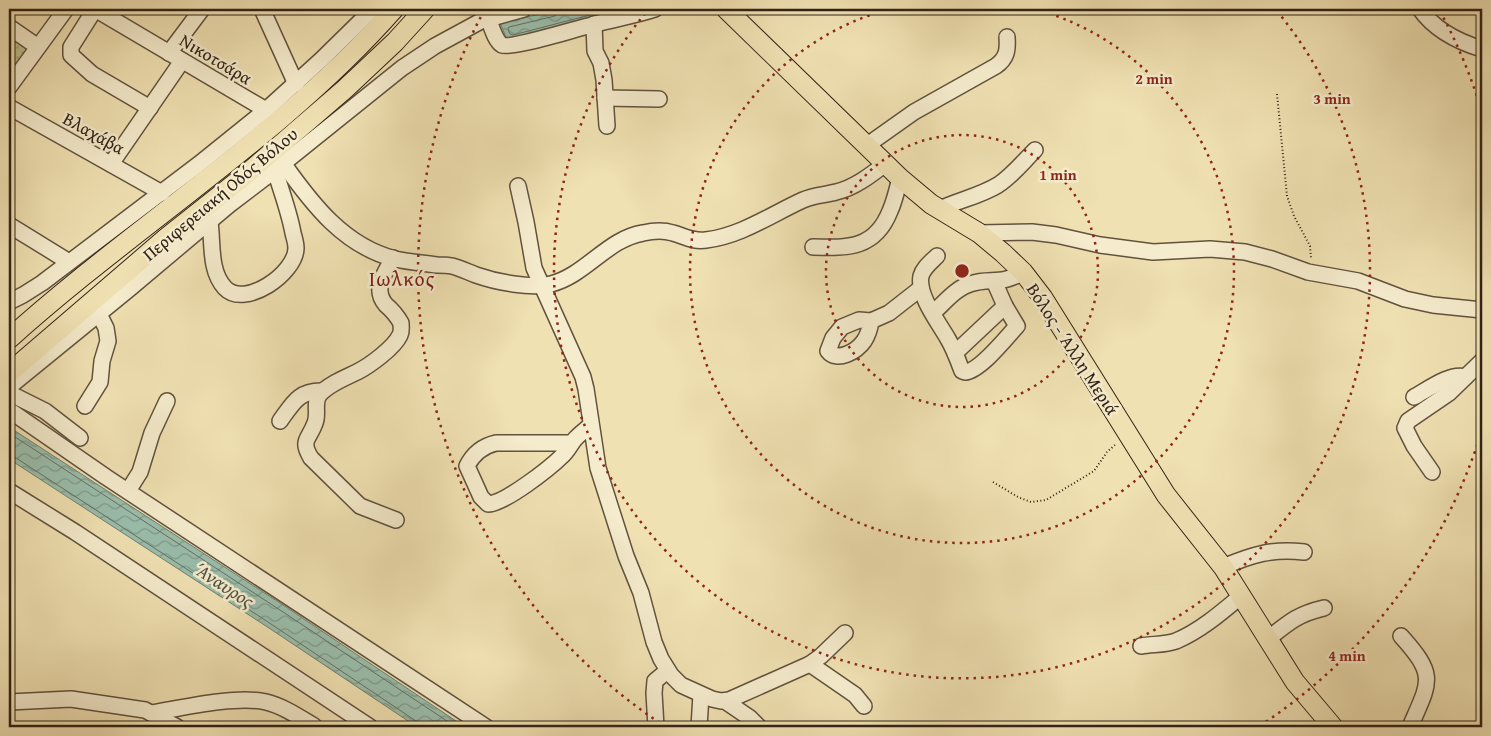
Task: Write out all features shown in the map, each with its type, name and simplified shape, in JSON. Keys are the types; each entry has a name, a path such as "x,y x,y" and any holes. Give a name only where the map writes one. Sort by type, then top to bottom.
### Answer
{"main road":[{"name":"Περιφερειακή Οδός Βόλου","path":"9,339 110,254 283,116 346,60 394,9"},
{"name":"Περιφερειακή Οδός Βόλου","path":"9,372 166,238 243,177 345,89 396,42 425,9"},
{"name":"Βόλος - Άλλη Μεριά","path":"726,9 900,178 940,209 979,233 1023,272 1044,298 1089,368 1127,435 1166,495 1223,566 1296,682 1333,727"}],"street":[{"path":"9,86 66,9"},
{"path":"95,9 71,47 71,55 92,74 150,108"},
{"name":"Νικοτσάρα","path":"95,9 266,110"},
{"path":"111,164 150,108 202,9"},
{"path":"262,9 296,84"},
{"path":"9,302 29,292 162,193 266,110 296,84 373,9"},
{"path":"9,387 210,222 229,204 279,167 423,53 488,18 524,9"},
{"path":"488,18 498,42 505,46 637,15 655,9"},
{"path":"1420,9 1430,21 1440,28 1463,42 1482,49"},
{"path":"594,24 595,50 602,66 607,126"},
{"path":"9,27 38,47"},
{"path":"866,146 914,112 996,66 1002,61 1008,50 1007,38"},
{"path":"605,98 659,99"},
{"name":"Βλαχάβα","path":"9,106 162,193"},
{"path":"940,209 979,195 998,185 1008,178 1035,150"},
{"path":"279,167 326,218 344,234 367,248 393,258 450,265 486,278 529,286 541,286 569,276 630,236 651,232 672,233 692,240 727,236 809,198 847,188 885,164"},
{"path":"210,222 214,270 224,287 234,294 246,294 273,282 290,266 296,248 279,167"},
{"path":"813,247 851,246 868,241 884,224 890,213 900,178"},
{"path":"518,186 534,268 583,377 598,468 626,556 641,593 654,642 667,671 681,685 701,695 725,701 750,718 759,727"},
{"path":"9,225 69,262"},
{"path":"979,233 1032,232 1056,235 1100,245 1153,252 1210,249 1240,252 1272,259 1308,272 1358,281 1405,299 1432,305 1482,310"},
{"path":"937,256 923,270 920,278 921,288 955,353 962,371 974,369 1017,326 1005,306 994,281"},
{"path":"393,258 383,277 379,292 381,298 401,323 400,335 396,342 364,368 323,391 316,400 316,418 306,440 306,447 311,458 356,502 370,510 396,520"},
{"path":"933,313 969,284 1004,281 1012,279 1023,272"},
{"path":"871,321 889,313 921,288"},
{"path":"955,353 1005,306"},
{"path":"85,406 100,382 102,361 108,341 106,328 99,314"},
{"path":"1432,472 1409,438 1405,425 1449,393 1482,360"},
{"path":"1414,397 1442,381 1460,375 1465,377"},
{"path":"280,421 298,398 306,392 323,391"},
{"path":"9,393 45,411 80,438"},
{"path":"128,491 140,472 152,433 168,401"},
{"path":"9,410 128,491 486,727"},
{"path":"572,443 496,442 479,451 467,466 481,497 488,504 495,503 516,491 557,461 591,425"},
{"path":"9,491 75,532 370,727"},
{"path":"1223,566 1249,556 1267,552 1304,552"},
{"path":"1141,646 1167,644 1176,641 1204,625 1241,596"},
{"path":"1268,639 1294,618 1324,608"},
{"path":"725,701 732,700 810,664 826,652 845,633"},
{"path":"1401,636 1416,653 1426,669 1427,676 1425,693 1410,727"},
{"path":"810,664 850,691 864,706"},
{"path":"656,727 655,681 667,671"},
{"path":"699,727 701,695"},
{"path":"9,702 71,699 144,710 177,727"},
{"path":"151,713 198,705 252,700 281,707 314,726"}],"path":[{"path":"1277,94 1287,196 1294,216 1310,246 1311,257 1308,272"},
{"path":"994,482 1018,497 1031,502 1046,500 1094,471 1107,452 1127,435"}],"green space":[{"path":"9,30 30,45 9,74"}],"water":[{"path":"563,9 633,9 508,42 500,23"},
{"name":"Άναυρος","path":"9,427 283,605 465,727 417,727 9,459"}],"district":[{"name":"Ιωλκός","path":"402,278"}]}
